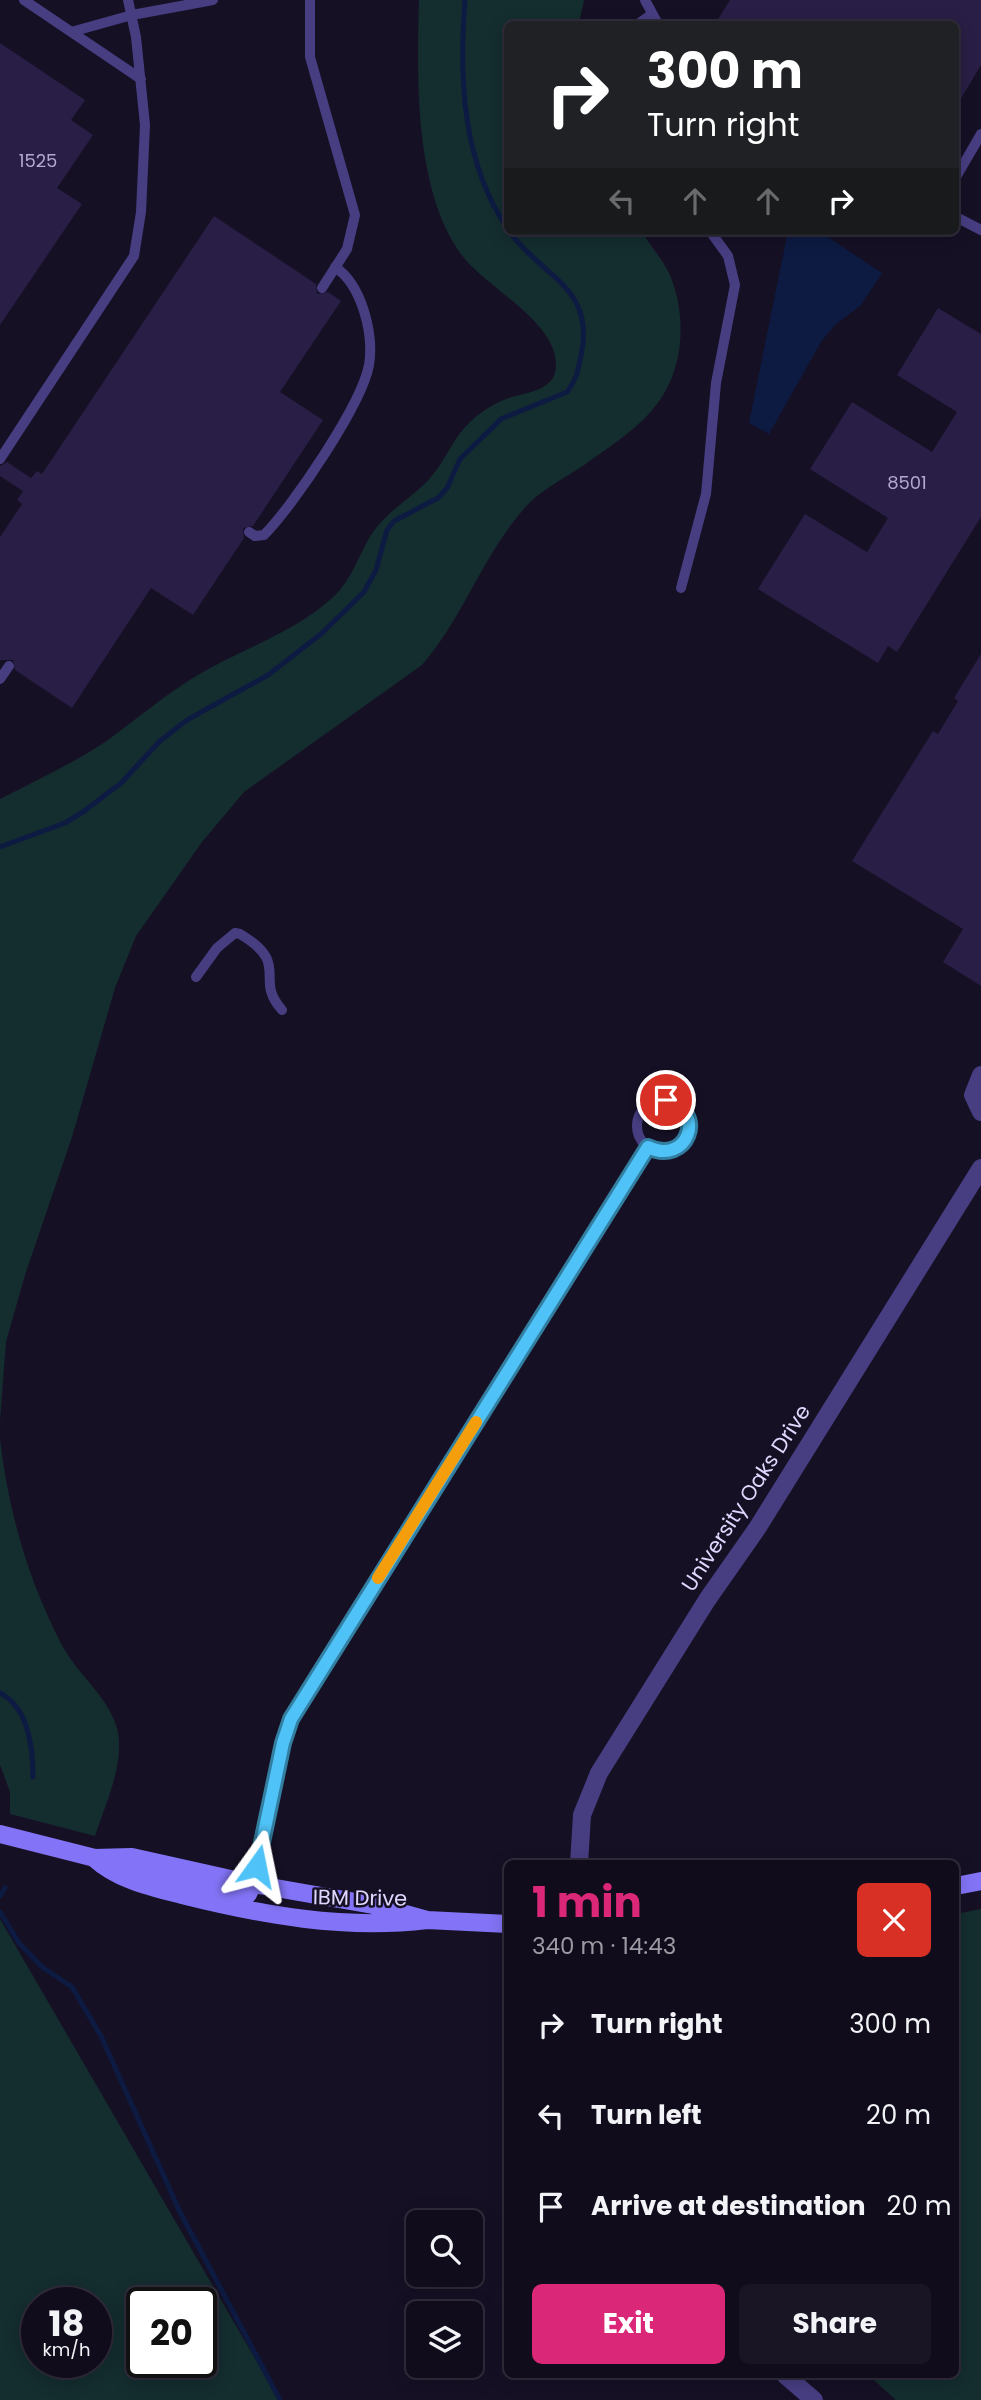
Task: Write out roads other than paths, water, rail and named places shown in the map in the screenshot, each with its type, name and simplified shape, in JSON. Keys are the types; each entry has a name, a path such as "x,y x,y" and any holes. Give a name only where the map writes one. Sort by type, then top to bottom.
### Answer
{"street":[{"path":"981,1075 974,1086 973,1095 981,1112"},
{"name":"University Oaks Drive","path":"579,1860 582,1815 599,1773 707,1600 758,1527 981,1168"},
{"name":"IBM Drive","path":"0,1833 94,1858 132,1857 253,1884 373,1905 426,1920"},
{"name":"IBM Drive","path":"94,1858 104,1867 147,1886 298,1919 367,1924 426,1920 504,1924"},
{"path":"959,1885 981,1881"},
{"path":"788,2378 814,2400"}],"lane":[{"path":"24,0 141,79"},
{"path":"0,459 134,256 144,173 141,79 128,0"},
{"path":"71,32 132,15 213,0"},
{"path":"310,0 310,57 355,215 351,239 322,288"},
{"path":"645,0 656,21"},
{"path":"642,21 652,14"},
{"path":"959,172 981,134"},
{"path":"959,219 981,230"},
{"path":"681,587 706,494 716,383 735,285 728,256 713,235"},
{"path":"249,532 255,536 264,535 292,501 350,409 368,368 370,348 358,296 348,277 335,267"},
{"path":"0,679 9,666"},
{"path":"195,977 225,939 235,933 240,934 267,955 270,992 282,1010"},
{"path":"666,1100 682,1107 689,1123 685,1140 672,1150 663,1152 648,1147 638,1134 636,1126 642,1110 649,1104 666,1100"},
{"path":"253,1884 283,1743 291,1719 648,1147"}],"water":[{"path":"787,235 825,235 882,273 861,305 835,325 821,342 769,434 749,423"}],"waterway":[{"path":"465,0 463,59 467,119 481,176 504,222"},
{"path":"0,847 65,823 83,812 121,783 160,741 187,720 268,675 321,634 364,592 376,570 387,530 394,521 438,498 447,488 460,459 501,419 567,392 575,379 581,356 584,332 581,314 574,298 563,285 512,235"},
{"path":"0,1693 9,1699 23,1718 30,1741 33,1777"},
{"path":"0,1896 5,1888"},
{"path":"0,1912 19,1943 42,1967 72,1987 101,2036 180,2212 280,2400"}]}
